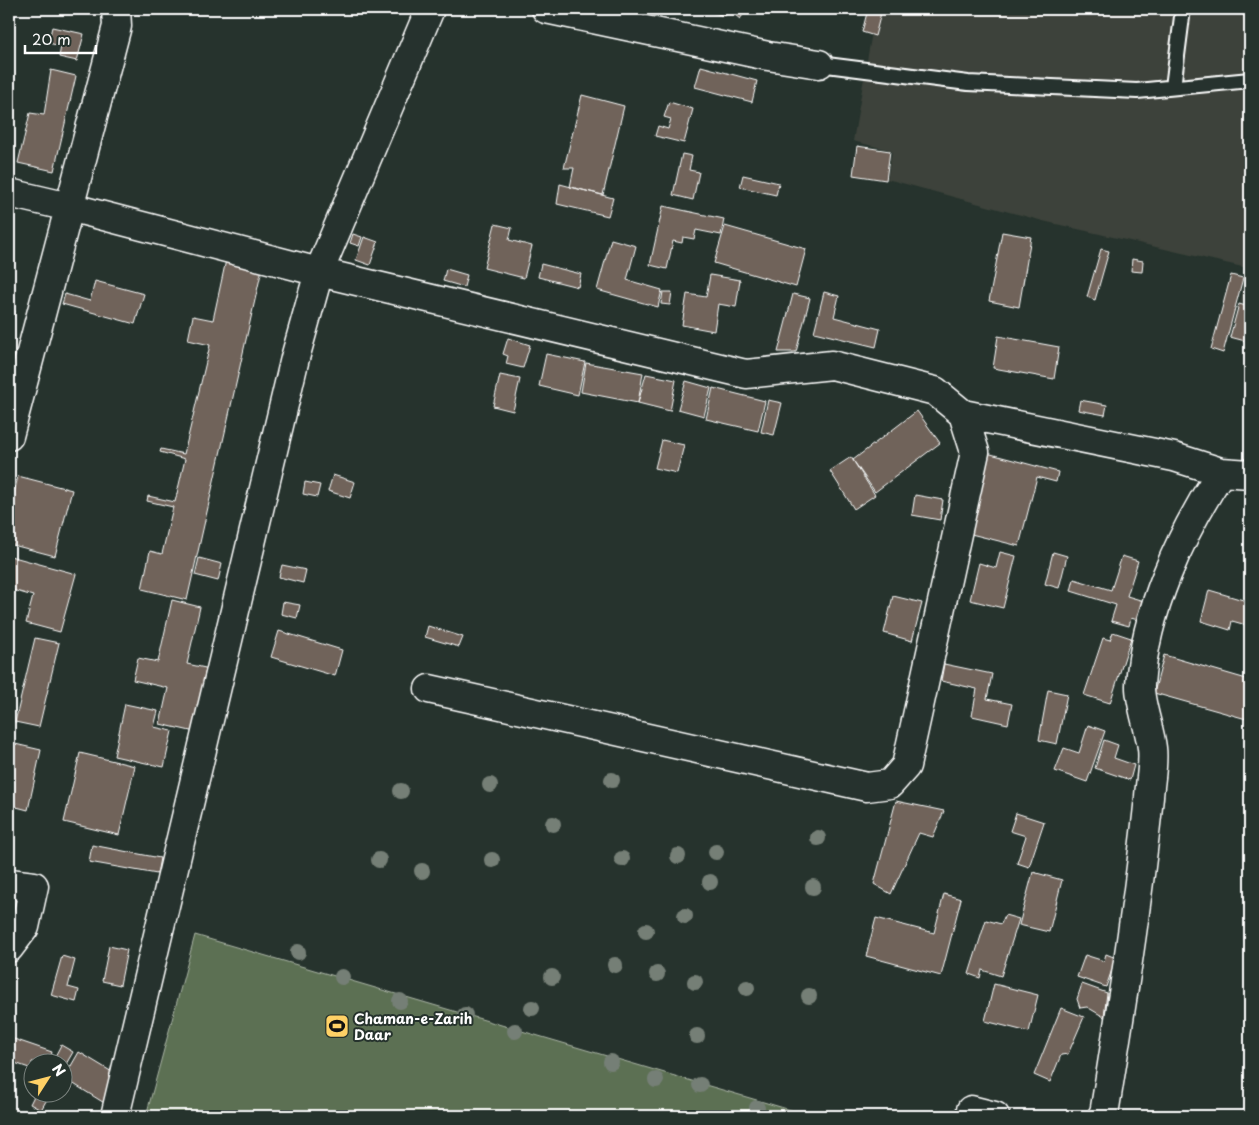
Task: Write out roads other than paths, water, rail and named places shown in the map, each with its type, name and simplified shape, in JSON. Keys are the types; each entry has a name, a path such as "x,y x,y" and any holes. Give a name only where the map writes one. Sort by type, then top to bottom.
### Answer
{"street":[{"path":"9,436 117,26 116,9"},
{"path":"115,1116 293,368 320,272 430,9"},
{"path":"546,9 768,56 819,64"},
{"path":"9,193 320,272 746,374 832,365 936,391 963,414 1174,458 1221,472 1250,474"},
{"path":"429,689 867,787 890,784 906,766 975,452 963,414"},
{"path":"1102,1116 1104,1114 1133,931 1149,796 1152,750 1140,687 1149,631 1170,566 1208,491 1221,472"},
{"path":"9,883 34,886 25,927 9,948"},
{"path":"970,1116 972,1110 995,1116"}],"lane":[{"path":"1173,88 1183,9"},
{"path":"819,64 968,83 1137,91 1250,80"}],"place":[{"name":"Chaman-e-Zarih Daar","path":"337,1026"}]}
